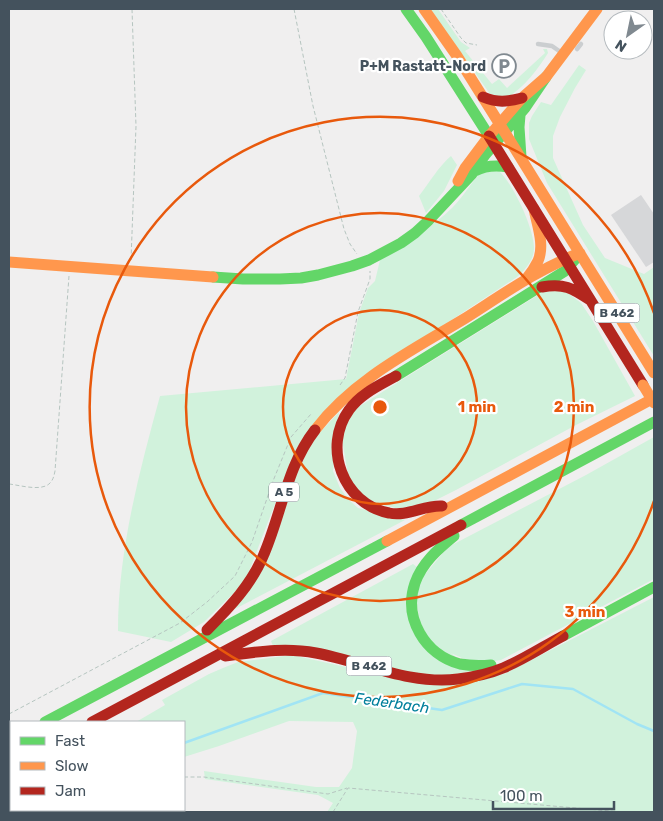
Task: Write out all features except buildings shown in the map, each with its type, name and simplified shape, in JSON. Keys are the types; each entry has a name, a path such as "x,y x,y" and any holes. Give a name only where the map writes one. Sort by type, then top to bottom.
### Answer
{"main road":[{"name":"B 462","path":"406,9 426,37 568,262 654,403"},
{"name":"B 462","path":"424,9 457,56 521,157 654,374"},
{"path":"451,195 465,168 502,128 522,98 546,77 597,9"},
{"path":"502,128 521,114 539,96 546,77"},
{"path":"483,97 495,102 522,98"},
{"path":"521,114 519,127 521,157"},
{"path":"473,172 491,140"},
{"path":"9,262 243,279 281,280 304,278 329,273 382,254 406,239 427,222 473,172 487,165 508,167"},
{"name":"A 5","path":"526,280 538,261 541,252 534,209"},
{"name":"B 462","path":"451,507 433,505 422,510 388,513 361,501 342,476 337,461 336,444 340,426 347,412 363,396 559,275 568,262 580,253"},
{"name":"A 5","path":"195,643 228,610 256,572 295,463 310,436 330,412 356,388 397,360 556,262 568,262"},
{"name":"B 462","path":"533,290 559,284 567,286 590,300"},
{"name":"A 5","path":"48,721 654,398"},
{"path":"94,721 654,422"},
{"path":"479,516 426,562 417,577 412,591 413,618 419,632 426,644 438,654 453,662 471,666 486,666 534,652 654,588"},
{"name":"B 462","path":"213,658 277,650 303,651 322,654 403,675 430,680 454,680 481,675 503,668 534,652"}],"lane":[{"path":"538,44 552,46 563,54"},
{"path":"577,49 581,44"}],"path":[{"path":"131,271 136,126 132,9"},
{"path":"294,9 313,106 344,229 355,252 370,270 370,279 358,312 345,378 337,389"},
{"path":"441,9 466,43 477,45"},
{"path":"9,484 34,488 46,487 52,482 55,471 70,266"},
{"path":"9,714 180,622 207,602 235,576 252,542 273,481 291,437 314,411"},
{"path":"185,777 204,777 328,794 348,788 620,812"},
{"path":"333,812 348,788"}],"green space":[{"path":"430,9 438,9 461,42 470,48 465,51 492,84 499,79 507,88 545,53 543,49 547,49 548,53 530,78 512,94 506,98 490,94"},
{"path":"579,65 586,70 560,117 553,136 553,158 583,225 605,258 644,274 654,267 654,356 547,183 529,139 529,123 541,102 551,105"},
{"path":"451,156 457,165 444,191 426,213 419,196"},
{"path":"499,171 505,177 527,218 533,239 534,252 526,268 517,277 351,386 278,496 245,582 204,622 171,642 118,631 122,571 131,512 160,396 346,379 359,313 368,288 375,281 380,260 444,216 481,172"},
{"path":"564,290 581,303 635,396 576,425 428,504 404,510 370,502 349,481 341,433 355,409 543,292"},
{"path":"339,412 333,471 340,488 358,508 405,520 235,609 312,441"},
{"path":"654,437 654,579 501,660 476,664 432,645 420,622 416,599 421,579 448,547"},
{"path":"413,564 417,567 410,623 475,671 438,677 273,646 271,641"},
{"path":"654,597 654,812 327,812 333,803 318,795 205,779 204,771 316,787 339,787 352,768 357,731 353,722 289,721 185,757 185,721 138,721 165,705 162,700 209,674 238,662 292,655 409,681 504,674"}],"waterway":[{"name":"Federbach","path":"185,743 323,693 442,710 522,684 573,689 637,724 654,731"}],"traffic: fast":[{"path":"406,9 489,136"},
{"path":"213,277 280,279 318,275 369,260 401,243 428,221 472,174 485,155 525,108 546,77"},
{"path":"520,115 521,157"},
{"path":"475,171 491,166 508,167"},
{"path":"396,376 565,271 578,256"},
{"path":"461,525 654,422"},
{"path":"454,536 431,557 418,576 412,596 415,622 427,644 448,659 464,665 491,665"},
{"path":"47,721 387,541"},
{"path":"563,636 654,587"}],"traffic: slow":[{"path":"424,9 457,56 499,123"},
{"path":"458,181 465,168 489,136 522,98 546,77 597,9"},
{"path":"499,123 654,373"},
{"path":"527,278 538,261 541,248 534,209"},
{"path":"315,430 347,396 384,368 506,292 565,259 580,253"},
{"path":"9,262 213,277"},
{"path":"643,385 654,403"},
{"path":"387,541 654,398"}],"traffic: jam":[{"path":"483,97 502,101 522,98"},
{"path":"489,136 643,385"},
{"path":"542,287 562,286 578,292 590,300"},
{"path":"396,376 364,395 349,410 341,425 337,440 342,472 349,486 373,508 396,514 442,506"},
{"path":"207,630 240,595 259,565 291,474 315,430"},
{"path":"94,721 461,525"},
{"path":"225,656 270,651 304,651 404,676 422,679 458,679 481,675 503,668 563,636"}],"place":[{"name":"P+M Rastatt-Nord","path":"504,66"}]}
